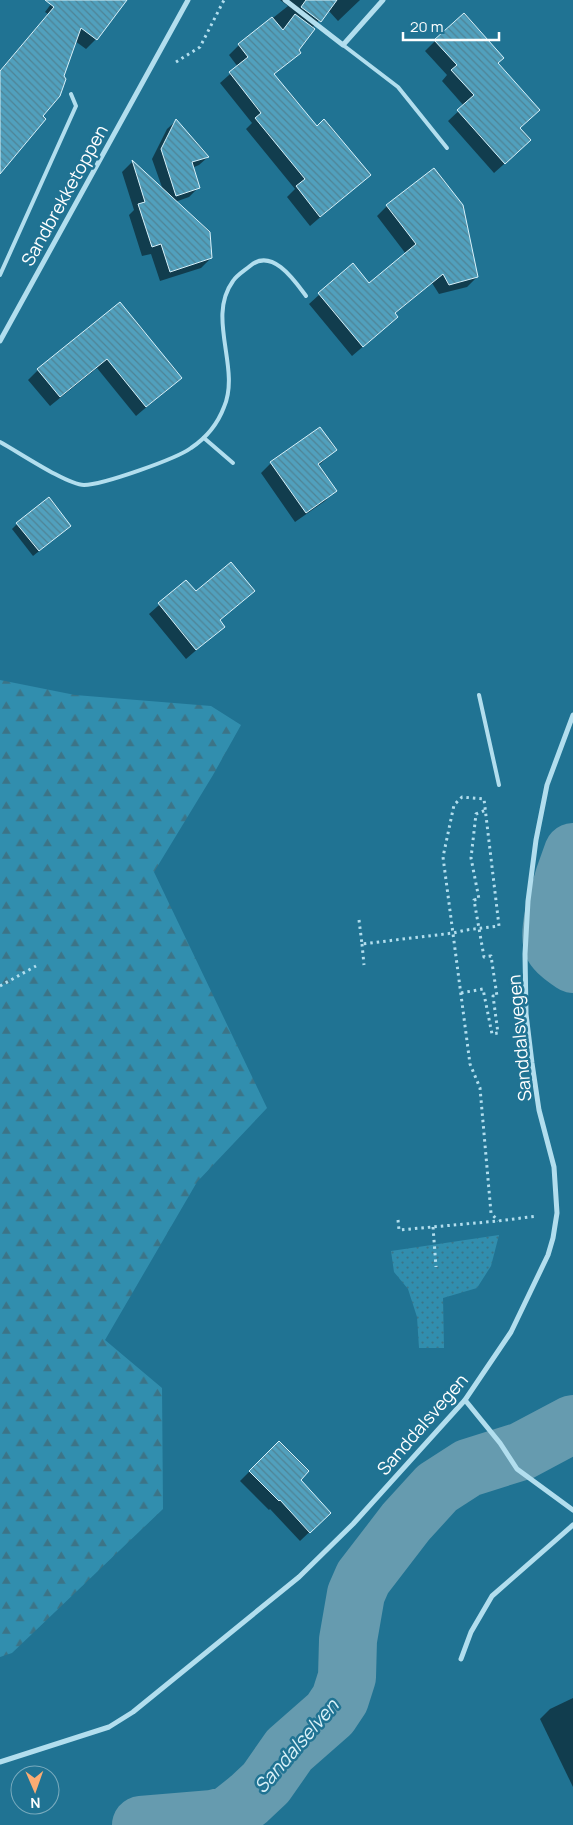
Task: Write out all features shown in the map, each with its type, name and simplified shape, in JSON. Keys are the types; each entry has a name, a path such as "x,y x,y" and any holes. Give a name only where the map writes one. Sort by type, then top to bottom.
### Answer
{"street":[{"name":"Sandbrekketoppen","path":"0,341 188,0"},
{"path":"285,0 343,45 383,0"},
{"name":"Sanddalsvegen","path":"0,1762 109,1727 133,1712 299,1577 352,1524 465,1400 511,1332 548,1255 554,1238 557,1213 554,1167 539,1110 532,1064 526,1014 525,954 530,883 547,785 573,715"},
{"path":"465,1400 500,1443 517,1469 573,1510"},
{"path":"462,1658 472,1632 492,1596 573,1524"}],"lane":[{"path":"343,45 398,87 447,148"},
{"path":"0,276 76,106 72,94"},
{"path":"0,442 54,474 83,485 110,480 181,454 204,438 215,425 225,407 228,376 222,314 224,297 233,280 253,264 272,262 285,269 306,296"},
{"path":"204,438 233,463"},
{"path":"479,695 499,785"}],"path":[{"path":"171,66 200,47 224,0"},
{"path":"362,944 453,933 499,926 484,799 462,797 454,805 443,857 453,933 461,992 470,1064 480,1088 491,1214 498,1221"},
{"path":"461,992 483,989 492,1034 498,1032 493,996 497,996 491,956 484,957 474,900 478,899 471,858 476,814 486,810"},
{"path":"359,920 364,965"},
{"path":"0,986 36,966"},
{"path":"398,1220 399,1230 527,1218"},
{"path":"433,1227 436,1267"}],"green space":[{"path":"0,680 75,695 211,706 241,725 154,872 267,1108 197,1182 105,1340 162,1388 163,1509 12,1653 0,1657"},
{"path":"499,1235 491,1266 477,1288 443,1298 444,1348 419,1348 417,1317 408,1289 394,1272 391,1251"}],"building":[{"path":"45,0 127,0 97,40 81,28 64,76 66,79 60,96 43,116 46,119 0,174 0,71 54,7"},
{"path":"306,0 337,0 321,22 301,7"},
{"path":"464,13 504,58 498,63 540,110 520,128 531,140 505,164 457,110 474,95 451,70 457,65 434,40"},
{"path":"295,14 315,29 299,50 301,53 274,74 317,126 324,119 371,175 320,217 296,186 305,179 255,118 261,113 229,72 248,57 238,44 272,17 283,30"},
{"path":"176,119 209,157 192,162 200,188 176,196 161,149"},
{"path":"132,160 210,232 212,258 170,272 161,244 152,247 138,204 145,202"},
{"path":"434,168 463,205 478,277 449,285 443,274 395,313 398,317 363,347 318,293 353,263 369,283 416,244 386,205"},
{"path":"120,302 182,378 146,407 107,359 60,397 37,369"},
{"path":"320,427 337,450 318,464 337,491 306,513 270,462"},
{"path":"49,497 71,526 39,551 16,523"},
{"path":"231,562 255,591 220,620 225,627 196,650 158,603 186,580 196,591"},
{"path":"279,1441 309,1471 301,1480 331,1513 310,1533 280,1500 249,1471"}],"waterway":[{"name":"Sandalselven","path":"573,852 557,900 551,938 555,949 573,964"},
{"name":"Sandalselven","path":"141,1825 213,1819 229,1815 249,1799 266,1783 289,1750 330,1714 340,1699 347,1677 348,1640 356,1594 363,1578 406,1522 437,1488 468,1468 522,1451 573,1424"}]}
